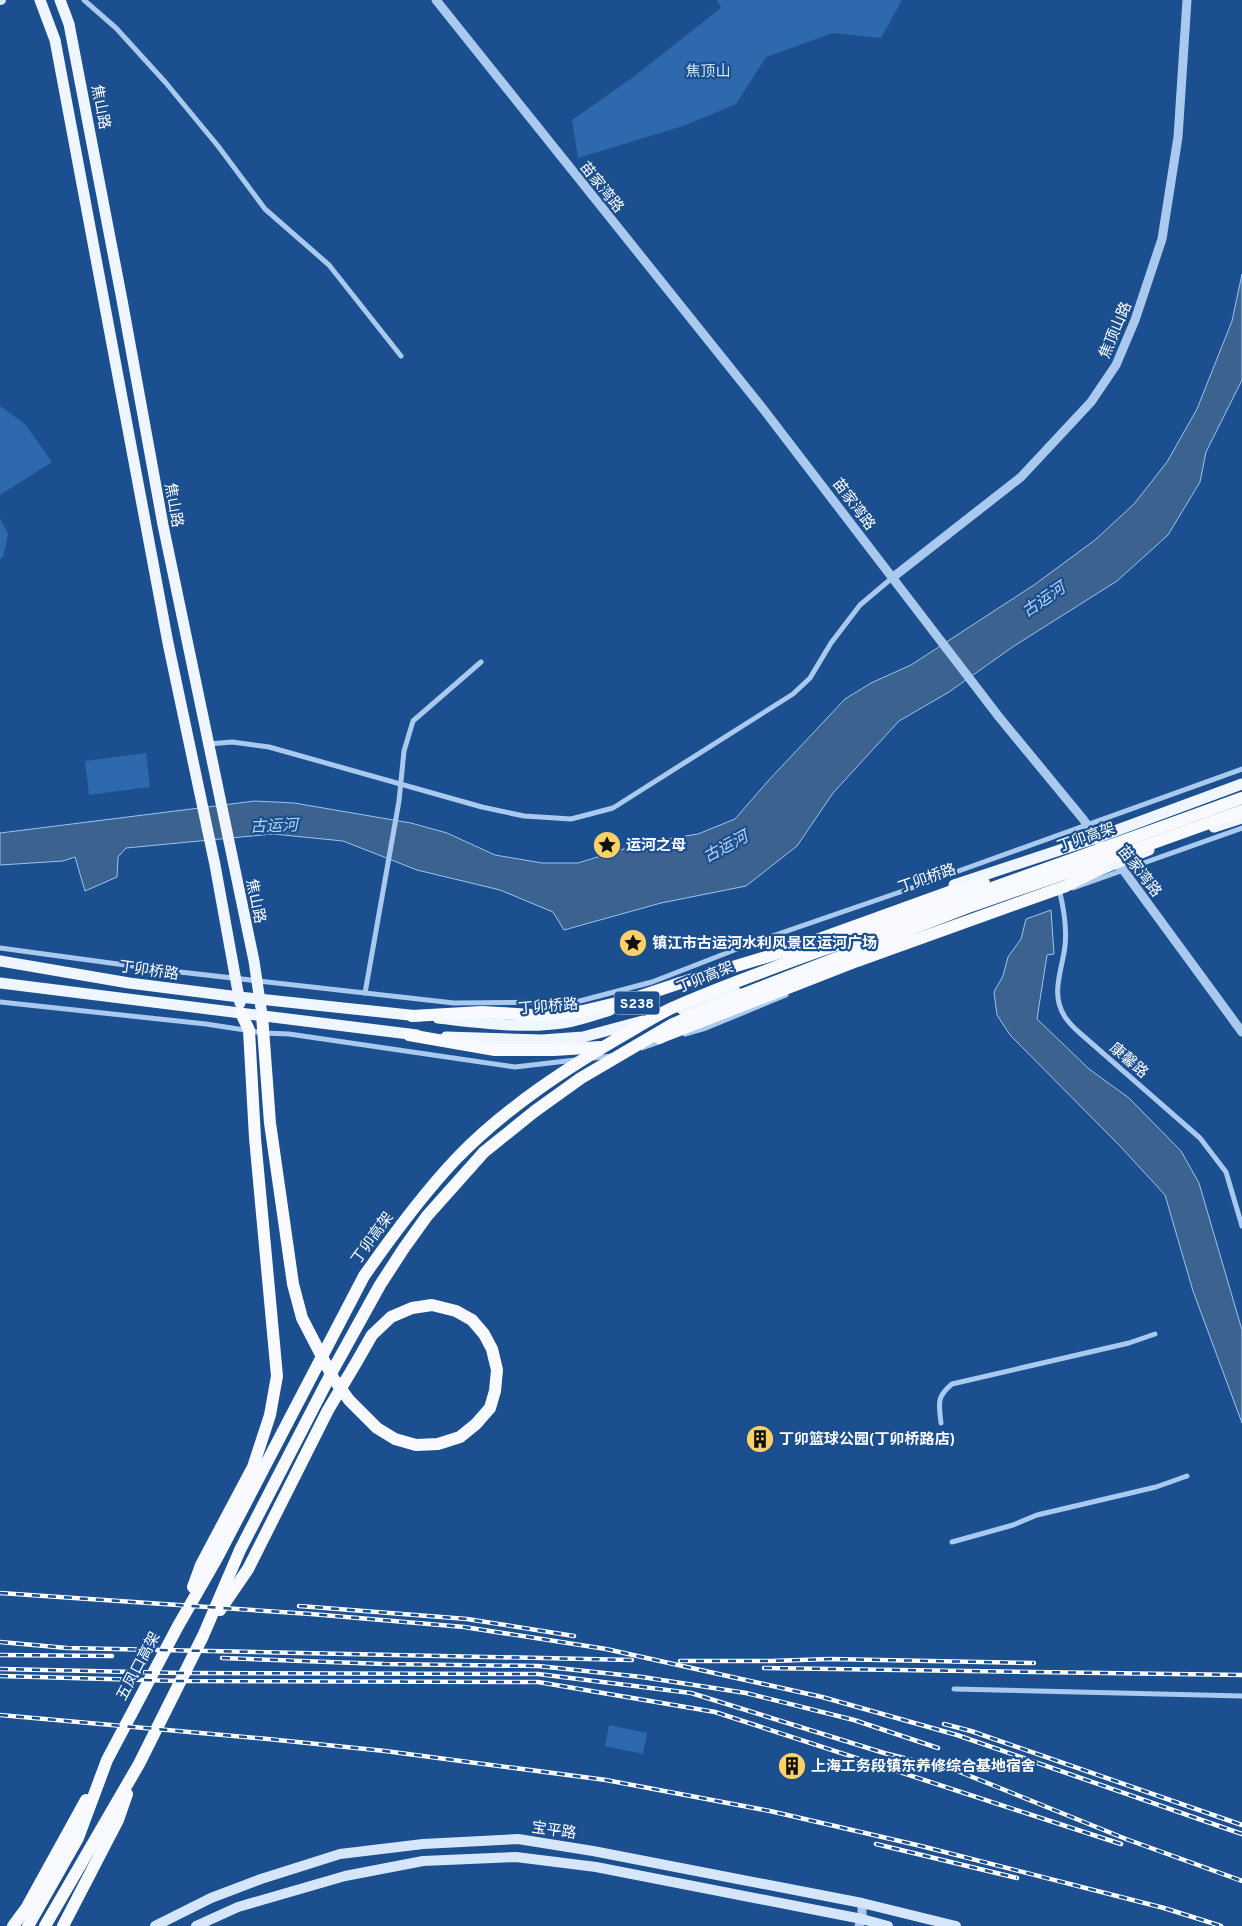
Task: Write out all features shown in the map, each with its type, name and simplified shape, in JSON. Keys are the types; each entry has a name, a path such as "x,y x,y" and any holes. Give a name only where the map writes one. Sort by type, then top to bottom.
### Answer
{"highway":[{"name":"丁卯高架","path":"286,1426 364,1276 392,1237 456,1160 506,1115 594,1051 676,1006 728,984 1032,872 1136,837 1242,798"},
{"name":"丁卯高架","path":"203,1636 240,1550 298,1435 380,1286 404,1248 427,1216 484,1152 535,1111 608,1061 673,1024 736,997 971,906 1242,810"},
{"path":"409,1035 495,1050 554,1050 604,1047 660,1038 857,961 1066,886 1139,848"},
{"path":"412,1016 482,1012 534,1015 583,1011 629,1000 789,950 956,890 1032,872"},
{"path":"178,1626 202,1565 253,1466 270,1415 277,1376 255,1138 249,1030 241,1013"},
{"path":"45,1926 138,1764 203,1636 248,1569 328,1410 372,1335 391,1317 412,1308 432,1305 456,1311 472,1320 484,1334 492,1349 496,1370 495,1391 490,1408 476,1424 460,1437 438,1444 416,1445 395,1439 377,1428 349,1400 321,1357 302,1318 293,1284 270,1123 262,1015"},
{"name":"五凤口高架","path":"28,1926 78,1838 107,1760 178,1626 217,1558 286,1426"},
{"path":"14,1926 27,1907 107,1760"},
{"path":"63,1926 118,1820 138,1764"}],"main road":[{"name":"焦山路","path":"40,0 56,40 168,643 214,865 241,1013"},
{"name":"焦山路","path":"60,0 69,24 163,526 258,981 262,1015"},
{"name":"丁卯桥路","path":"0,961 129,983 412,1016 495,1024 530,1025 572,1021 648,1000 901,903 1096,838 1242,784"},
{"name":"丁卯桥路","path":"0,984 262,1015 409,1035 542,1040 584,1037 646,1020 1120,868 1158,846 1242,818"},
{"name":"宝平路","path":"155,1926 211,1898 261,1878 340,1854 423,1844 518,1840 602,1852 862,1903 956,1926"},
{"name":"宝平路","path":"196,1926 238,1907 345,1876 423,1861 516,1857 596,1867 860,1923 888,1926"}],"street":[{"path":"84,0 116,28 166,83 218,146 265,209 329,265 401,356"},
{"name":"焦顶山路","path":"892,578 1020,477 1091,402 1116,365 1135,320 1162,239 1178,137 1187,0"},
{"name":"苗家湾路","path":"440,1 764,410 970,679 1087,824 1242,1032"},
{"path":"208,744 232,742 269,747 482,807 524,816 571,819 613,808 792,694 810,678 830,643 860,605 892,578"},
{"path":"365,993 394,830 404,751 413,721 481,662"},
{"path":"0,948 236,979 454,1003 576,1002 652,982 755,942 1242,769"},
{"path":"0,1002 206,1024 264,1033 288,1034 515,1067 621,1054 706,1028 944,933 1060,893 1120,868 1242,828"},
{"name":"康馨路","path":"1060,893 1066,932 1057,983 1058,1002 1065,1018 1080,1034 1205,1145 1226,1172 1242,1226"},
{"path":"941,1423 939,1401 943,1391 952,1384 1129,1343 1154,1334"},
{"path":"952,1542 1013,1525 1037,1515 1156,1487 1187,1476"},
{"path":"954,1689 1242,1696"},
{"path":"860,1923 862,1903"}],"green space":[{"name":"焦顶山","path":"717,0 902,0 881,38 833,33 766,57 736,104 686,125 578,158 572,120 632,78 721,8"},
{"path":"0,406 25,424 52,462 0,495"},
{"path":"0,518 8,534 3,557 0,559"},
{"path":"146,753 150,787 89,795 85,761"},
{"path":"609,1725 647,1733 643,1754 605,1746"}],"water":[{"name":"古运河","path":"1242,274 1242,380 1206,452 1200,482 1168,535 1117,581 1014,646 949,692 899,721 833,793 797,846 746,886 661,903 564,930 553,912 500,890 417,870 343,841 273,834 126,848 118,857 117,877 85,891 75,857 63,861 0,865 0,833 255,801 294,803 411,823 447,833 495,855 542,863 578,863 643,843 698,834 735,819 845,699 871,683 911,665 1034,585 1095,540 1134,504 1167,462 1197,409 1232,321"},
{"path":"1051,910 1054,954 1047,955 1037,1019 1089,1069 1129,1098 1181,1151 1199,1183 1242,1330 1242,1423 1193,1291 1165,1195 1120,1146 1010,1035 997,1015 994,992 1003,976 1008,957 1021,939 1026,919"}],"railway":[{"path":"0,1593 311,1614 464,1627 606,1649 822,1697 957,1735 1242,1834"},
{"path":"299,1606 467,1619 574,1636"},
{"path":"0,1642 67,1648 632,1660"},
{"path":"0,1655 112,1656"},
{"path":"222,1658 384,1664 538,1666 642,1677 746,1693 854,1720 938,1748"},
{"path":"680,1661 830,1659 1034,1663"},
{"path":"764,1668 1242,1675"},
{"path":"0,1669 180,1673 538,1674 691,1693 884,1753 960,1772 1126,1839 1242,1881"},
{"path":"0,1676 180,1681 538,1682 715,1712 1121,1844"},
{"path":"0,1715 385,1751 606,1780 770,1811 921,1846 1164,1908 1221,1926"},
{"path":"944,1724 971,1731 1242,1825"},
{"path":"876,1844 1017,1878"}],"place":[{"name":"运河之母","path":"607,845"},
{"name":"镇江市古运河水利风景区运河广场","path":"633,943"},
{"name":"丁卯篮球公园(丁卯桥路店)","path":"760,1439"},
{"name":"上海工务段镇东养修综合基地宿舍","path":"792,1766"}]}
